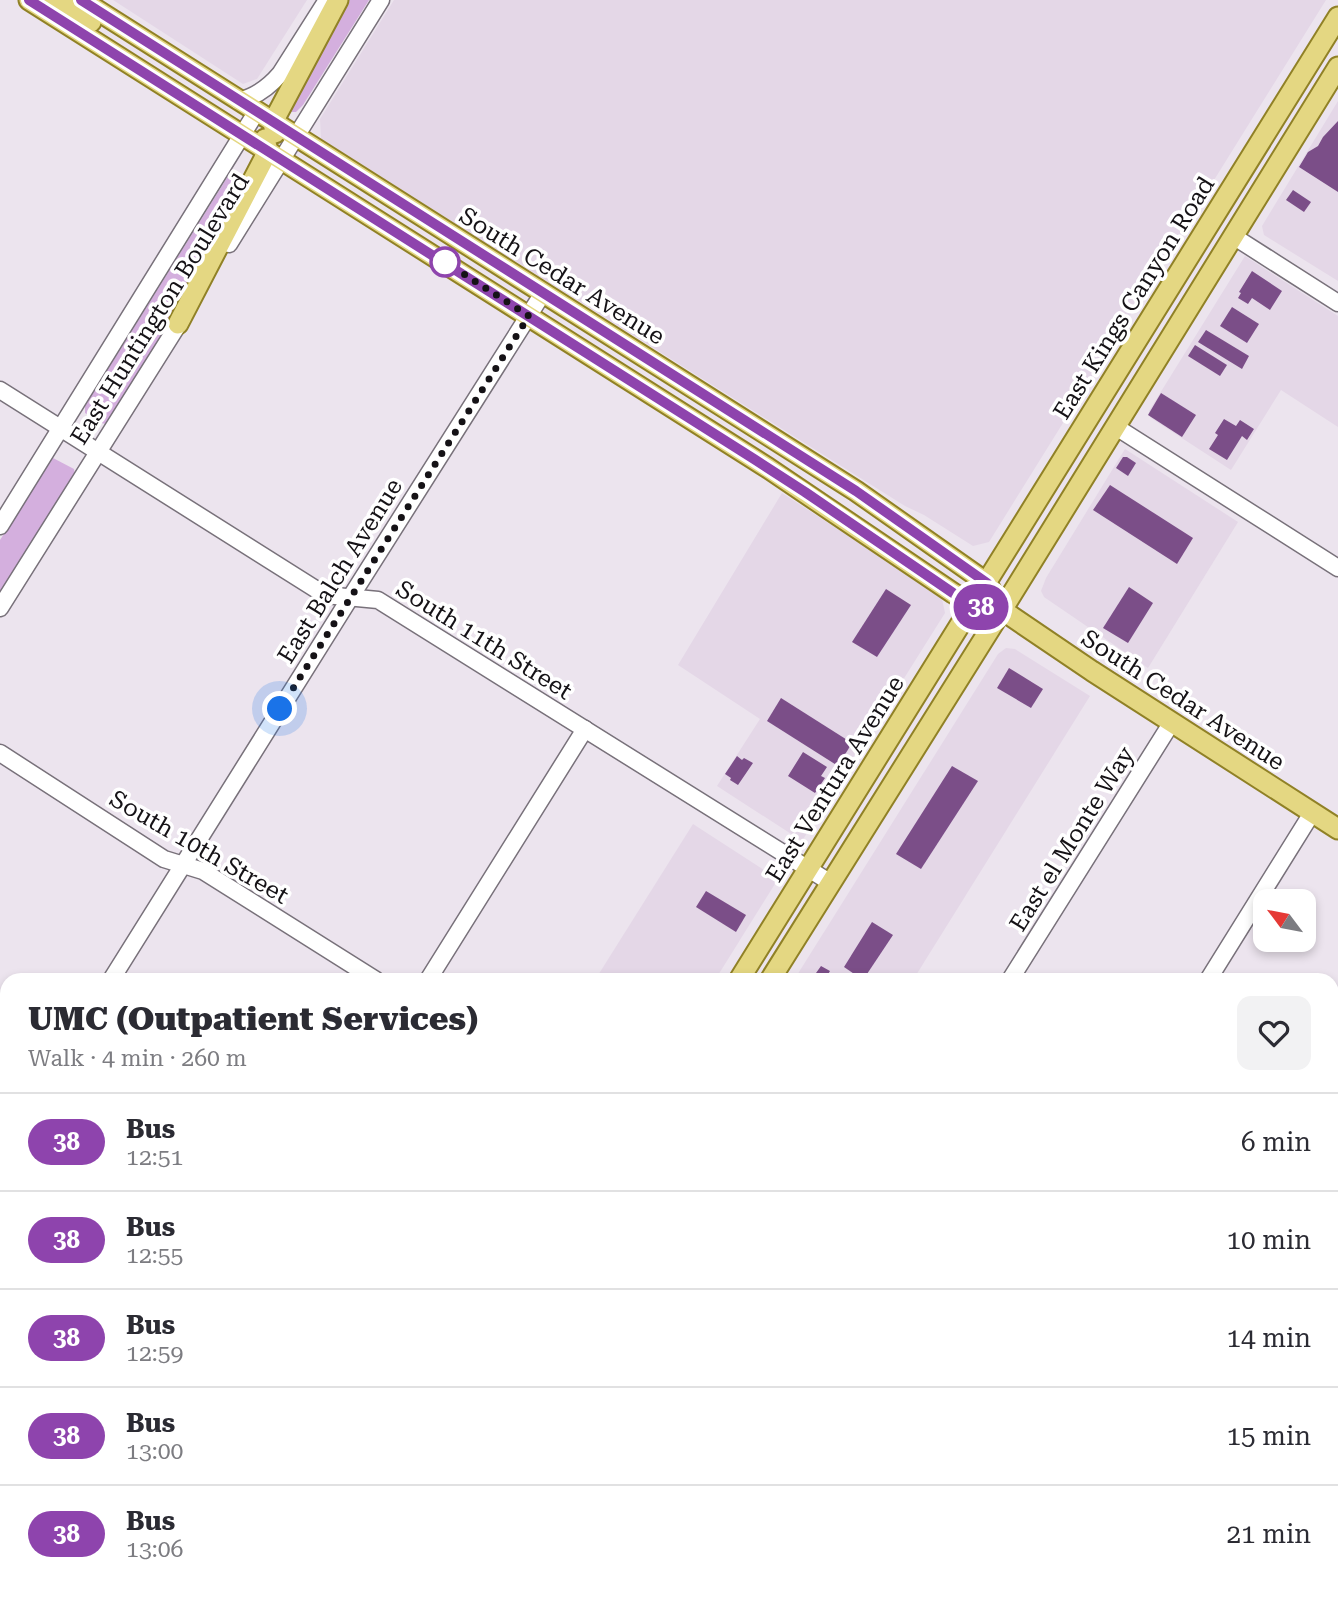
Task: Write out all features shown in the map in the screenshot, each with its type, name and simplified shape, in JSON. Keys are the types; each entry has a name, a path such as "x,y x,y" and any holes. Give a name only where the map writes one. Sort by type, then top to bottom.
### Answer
{"main road":[{"name":"South Cedar Avenue","path":"29,0 805,492 972,605 1002,610 1338,829"},
{"path":"56,0 94,23 151,44"},
{"name":"South Cedar Avenue","path":"81,0 856,491 987,583 1002,610"},
{"path":"178,324 275,155 265,117 338,0"},
{"name":"East Kings Canyon Road","path":"972,605 1335,28"},
{"path":"774,973 1338,67"},
{"name":"East Ventura Avenue","path":"743,973 972,605"}],"street":[{"path":"238,101 273,82 327,0"},
{"name":"East Huntington Boulevard","path":"275,155 296,137 381,0"},
{"name":"East Huntington Boulevard","path":"0,526 243,135 265,117"},
{"path":"1233,236 1338,303"},
{"name":"East Balch Avenue","path":"115,973 543,293"},
{"name":"East Huntington Boulevard","path":"0,608 178,324"},
{"name":"South 11th Street","path":"0,390 325,595 378,600 831,883"},
{"path":"1116,426 1338,568"},
{"name":"East el Monte Way","path":"1014,973 1172,722"},
{"path":"432,973 585,729"},
{"name":"South 10th Street","path":"0,753 164,859 203,871 365,973"},
{"path":"1212,973 1312,813"}],"shaded area":[{"path":"113,0 307,0 257,79 243,84"},
{"path":"346,0 369,0 303,105 296,112 289,112"},
{"path":"394,0 1326,0 989,542 973,546 321,139 320,119"},
{"path":"1338,101 1338,281 1264,235 1262,226"},
{"path":"230,173 247,184 176,315 109,422 101,423 85,413 85,406"},
{"path":"1245,256 1338,316 1338,427 1281,390 1231,470 1151,418 1149,411"},
{"path":"1125,449 1238,522 1148,668 1044,597 1041,591 1046,578"},
{"path":"53,458 74,469 75,475 0,596 0,540"},
{"path":"782,493 942,599 945,613 802,841 717,786 760,719 678,665"},
{"path":"1006,648 1015,649 1090,696 917,973 798,973 998,654"},
{"path":"693,824 778,879 719,973 599,973"}],"building":[{"path":"1338,121 1338,192 1299,167 1308,152 1318,146"},
{"path":"1293,190 1311,202 1304,212 1286,200"},
{"path":"1252,271 1282,291 1270,310 1252,298 1248,304 1238,298"},
{"path":"1232,307 1259,324 1247,343 1220,326"},
{"path":"1206,330 1249,356 1242,369 1198,342"},
{"path":"1195,345 1227,365 1220,376 1188,356"},
{"path":"1161,393 1196,415 1182,437 1148,415"},
{"path":"1224,419 1236,426 1240,420 1254,429 1247,440 1242,436 1227,460 1209,449"},
{"path":"1123,457 1136,463 1128,476 1116,468"},
{"path":"1110,485 1193,538 1177,564 1093,510"},
{"path":"1129,587 1153,603 1128,643 1103,628"},
{"path":"886,589 911,605 877,657 852,642"},
{"path":"1009,668 1043,689 1031,708 997,688"},
{"path":"781,698 852,743 838,766 767,721"},
{"path":"803,752 827,767 821,776 825,778 815,793 788,776"},
{"path":"737,756 753,763 738,785 725,774"},
{"path":"952,766 978,781 921,869 896,854"},
{"path":"706,891 746,915 736,932 696,907"},
{"path":"872,922 893,935 868,973 853,973 844,967"},
{"path":"821,966 830,971 829,973 816,973"}],"bus line":[{"name":"38","path":"29,0 754,459 972,605 1002,610 987,583 856,491 81,0"}],"route":[{"path":"280,709 529,316 445,262"}]}
